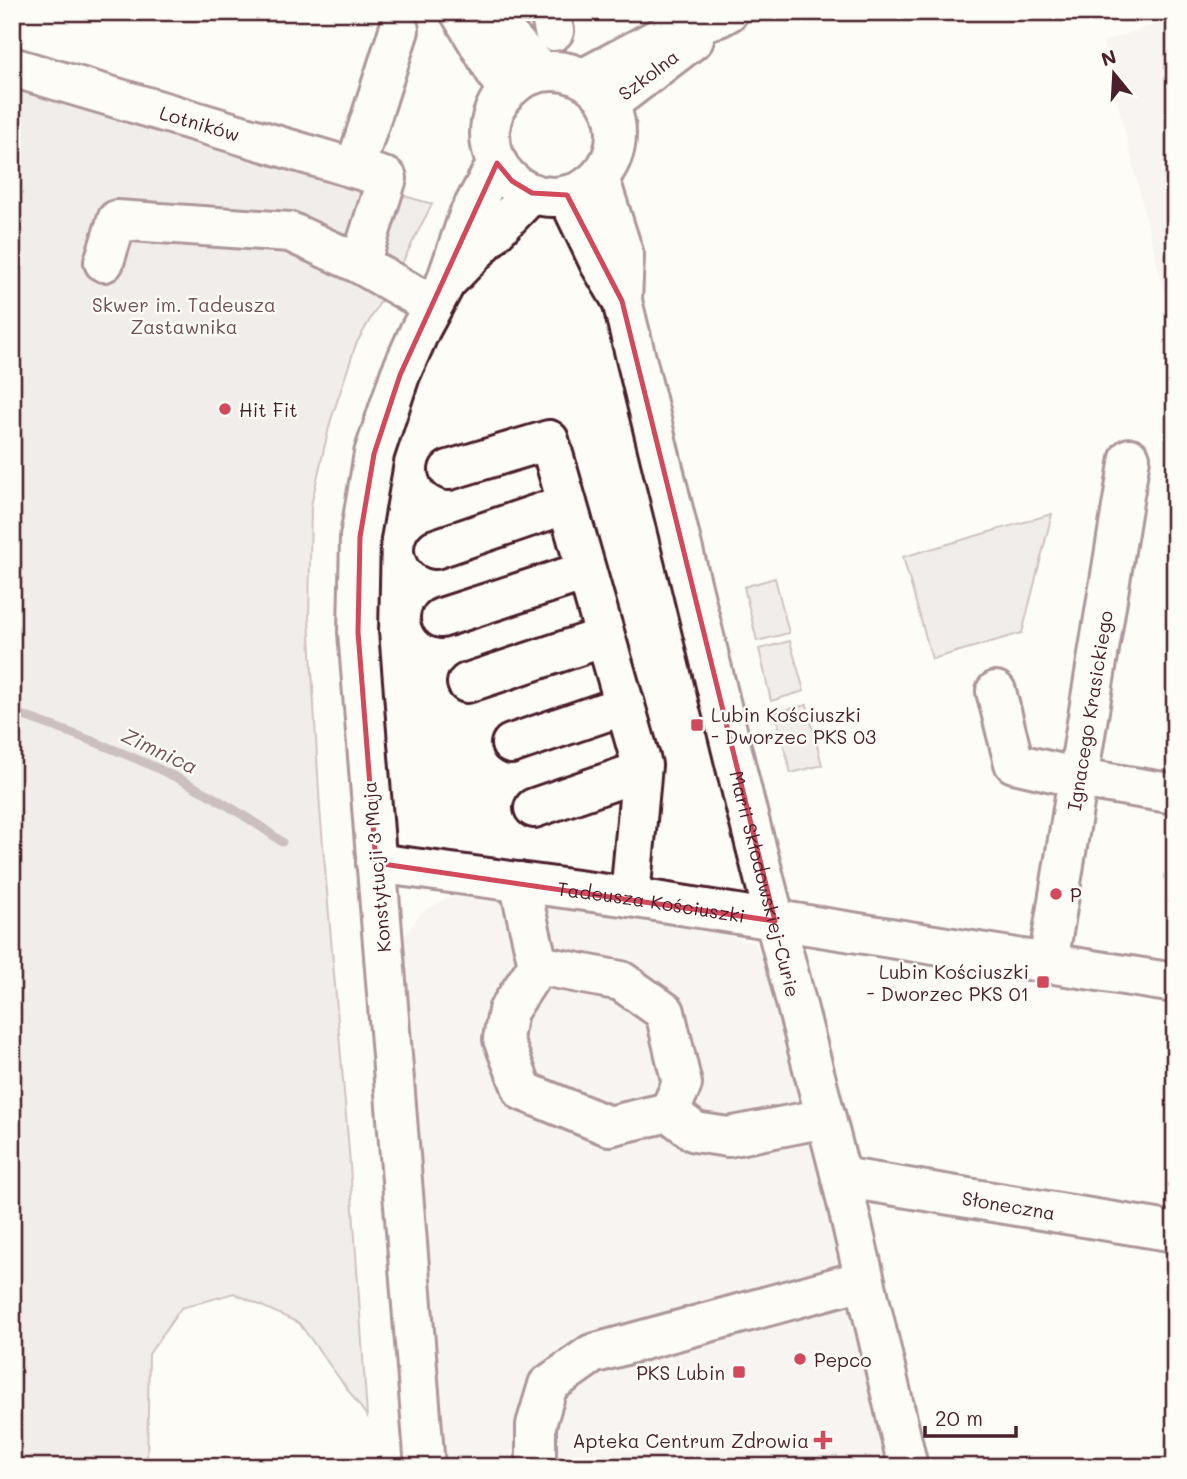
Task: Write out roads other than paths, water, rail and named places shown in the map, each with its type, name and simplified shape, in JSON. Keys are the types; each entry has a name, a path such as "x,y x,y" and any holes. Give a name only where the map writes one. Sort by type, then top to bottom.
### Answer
{"street":[{"path":"460,12 507,91"},
{"path":"478,12 506,34 541,71"},
{"name":"Szkolna","path":"597,91 674,30 724,15"},
{"path":"360,264 371,173 399,30"},
{"name":"Lotników","path":"12,67 371,173"},
{"path":"541,71 563,71 597,91 617,129 613,155 566,188 512,181 497,163 490,138 494,113 507,91 522,79 541,71"},
{"name":"Konstytucji 3 Maja","path":"422,1466 358,632 360,537 374,454 400,375 439,293 463,227 497,163"},
{"name":"Konstytucji 3 Maja","path":"439,293 566,188"},
{"name":"Marii Skłodowskiej-Curie","path":"566,188 624,256 622,301 841,1177 908,1467"},
{"path":"104,262 117,220 290,232 360,264 439,293"},
{"path":"449,470 549,440 642,765 630,897"},
{"name":"Ignacego Krasickiego","path":"1048,963 1130,458"},
{"path":"435,549 567,504"},
{"path":"441,618 586,571"},
{"path":"467,683 605,637"},
{"path":"996,691 1014,763 1079,778 1175,794"},
{"path":"511,744 625,705"},
{"path":"534,808 641,771"},
{"name":"Tadeusza Kościuszki","path":"376,863 630,897 1175,983"},
{"path":"519,882 538,965 508,1011 503,1039 523,1091 609,1126 669,1112"},
{"path":"538,965 621,981 665,1012 682,1084 669,1112"},
{"path":"669,1112 695,1132 728,1137 826,1118"},
{"name":"Słoneczna","path":"841,1177 1175,1232"},
{"path":"536,1467 536,1425 548,1385 592,1354 863,1280"}],"waterway":[{"name":"Zimnica","path":"12,712 153,766 218,800 282,842"}],"place":[{"name":"Hit Fit","path":"225,409"},
{"name":"Lubin Kościuszki - Dworzec PKS 03","path":"697,725"},
{"name":"P","path":"1056,894"},
{"name":"Lubin Kościuszki - Dworzec PKS 01","path":"1043,982"},
{"name":"Pepco","path":"800,1359"},
{"name":"PKS Lubin","path":"739,1372"},
{"name":"Apteka Centrum Zdrowia","path":"823,1440"}],"park label":[{"name":"Skwer im. Tadeusza Zastawnika","path":"184,315"}]}
